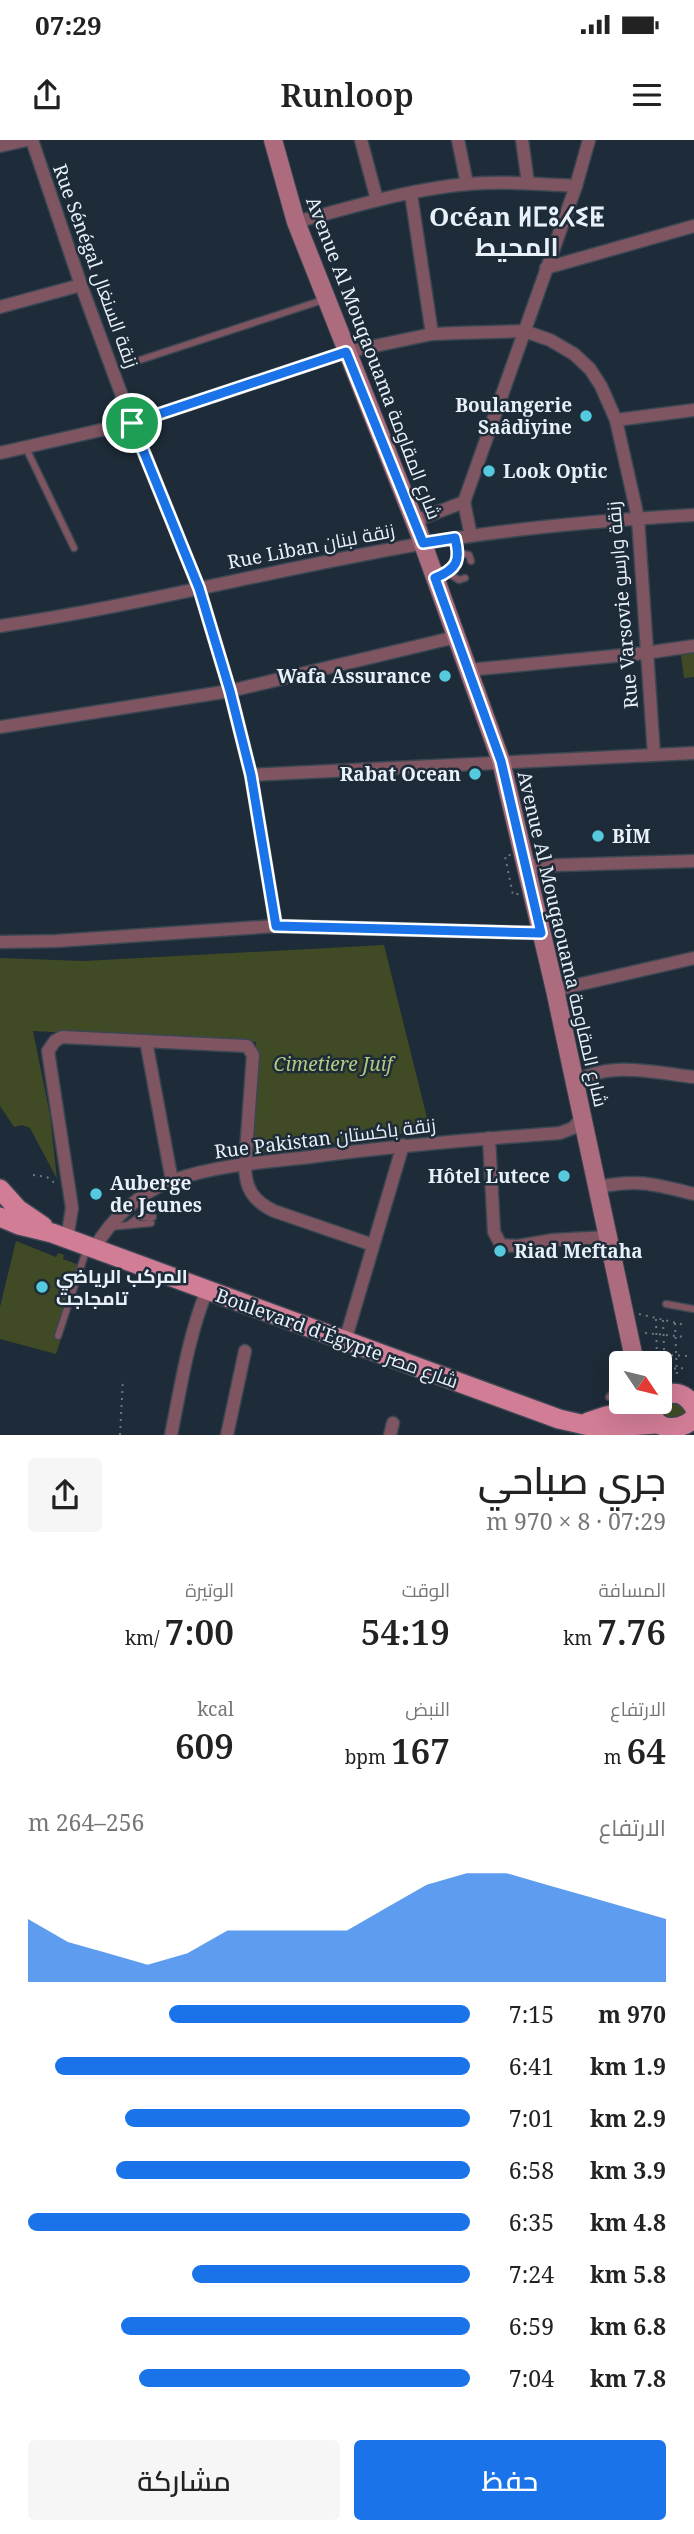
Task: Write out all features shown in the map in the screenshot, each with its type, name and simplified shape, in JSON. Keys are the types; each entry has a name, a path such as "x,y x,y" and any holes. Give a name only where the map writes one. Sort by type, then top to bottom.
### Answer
{"main road":[{"name":"Boulevard d'Égypte شارع مصر","path":"0,1189 18,1209 60,1236"},
{"name":"Boulevard d'Égypte شارع مصر","path":"0,1217 91,1247 551,1416 588,1418 598,1428 619,1415"},
{"name":"Boulevard d'Égypte شارع مصر","path":"659,1414 667,1433 685,1431 692,1412 674,1393 672,1395"}],"street":[{"path":"0,146 29,140"},
{"name":"Rue Sénégal زنقة السنغال","path":"29,140 132,423 199,588 230,691 251,775 276,926"},
{"name":"Avenue Al Mouqaouama شارع المقاومة","path":"274,140 296,222 325,299 423,543 442,575 456,637 501,761 636,1351"},
{"path":"361,140 377,200"},
{"path":"458,140 467,184"},
{"path":"522,140 528,183"},
{"path":"471,537 464,502 576,186 589,140"},
{"path":"296,222 377,200 467,184 528,183 576,186"},
{"path":"411,194 432,334"},
{"path":"546,268 694,226"},
{"path":"0,307 81,285"},
{"path":"0,453 132,423 346,352 432,334 524,331"},
{"name":"Rue Varsovie زنقة وارسو","path":"524,331 550,340 574,354 590,369 616,420 638,518 653,755"},
{"path":"616,420 694,410"},
{"path":"414,520 464,502"},
{"name":"Rue Liban زنقة لبنان","path":"0,625 114,606 423,543 638,518 694,515"},
{"path":"0,727 230,691 456,637"},
{"path":"468,670 694,646"},
{"path":"251,775 694,753"},
{"path":"527,866 694,861"},
{"path":"0,942 56,941 276,926 541,933"},
{"path":"555,990 694,958"},
{"path":"60,1236 72,1208 48,1051 55,1041 62,1037 245,1046 253,1055 245,1165 248,1188 261,1203 274,1211 373,1245"},
{"path":"146,1041 172,1181"},
{"path":"575,1083 590,1074 607,1070 694,1077"},
{"name":"Rue Pakistan زنقة باكستان","path":"91,1247 108,1227 141,1198 172,1181 245,1165 403,1145 560,1133 573,1128 582,1118"},
{"path":"489,1138 494,1232 501,1245 518,1246 553,1240 608,1237"},
{"path":"345,1341 403,1145"},
{"path":"598,1187 630,1181 694,1194"},
{"path":"171,1435 190,1339 196,1315 207,1290"},
{"path":"228,1435 244,1351"}],"lane":[{"path":"137,361 325,299"},
{"path":"24,446 74,548"},
{"path":"442,575 454,566 458,553 455,538"},
{"path":"458,553 469,555 471,561"},
{"path":"442,575 461,580 465,578"},
{"path":"108,1227 128,1225 139,1217 152,1220"},
{"path":"58,1336 91,1247"},
{"path":"666,1304 694,1310"}],"path":[{"path":"33,1175 51,1179 60,1192"},
{"path":"637,1314 685,1325"},
{"path":"656,1318 657,1351"},
{"path":"663,1320 664,1351"},
{"path":"675,1323 677,1382"},
{"path":"645,1333 686,1337"},
{"path":"672,1356 688,1356"},
{"path":"672,1368 688,1367"},
{"path":"120,1435 123,1379"}],"green space":[{"path":"694,653 694,677 684,678 681,655"},
{"name":"Cimetiere Juif","path":"384,945 430,1130 249,1155 256,1042 33,1031 50,1115 57,1179 30,1128 22,1125 14,1127 0,1106 0,958 84,961"},
{"name":"المركب الرياضي تامجاجت","path":"16,1241 56,1257 58,1253 64,1255 63,1259 85,1267 56,1354 0,1339 0,1307"},
{"path":"678,1400 687,1414 670,1426 663,1414 672,1414 672,1403"}],"place":[{"name":"Boulangerie Saâdiyine","path":"586,416"},
{"name":"Look Optic","path":"489,471"},
{"name":"Wafa Assurance","path":"445,676"},
{"name":"Rabat Ocean","path":"475,774"},
{"name":"BİM","path":"598,836"},
{"name":"Hôtel Lutece","path":"564,1176"},
{"name":"Auberge de Jeunes","path":"96,1194"},
{"name":"Riad Meftaha","path":"500,1251"},
{"name":"المركب الرياضي تامجاجت","path":"42,1287"}],"district":[{"name":"Océan ⵍⵎⵓⵃⵉⵟ المحيط","path":"517,232"}],"route":[{"path":"346,352 423,543 455,538 458,553 454,566 448,573 435,578 501,761 541,933 276,926 251,775 230,691 199,588 132,423 346,352"}]}
